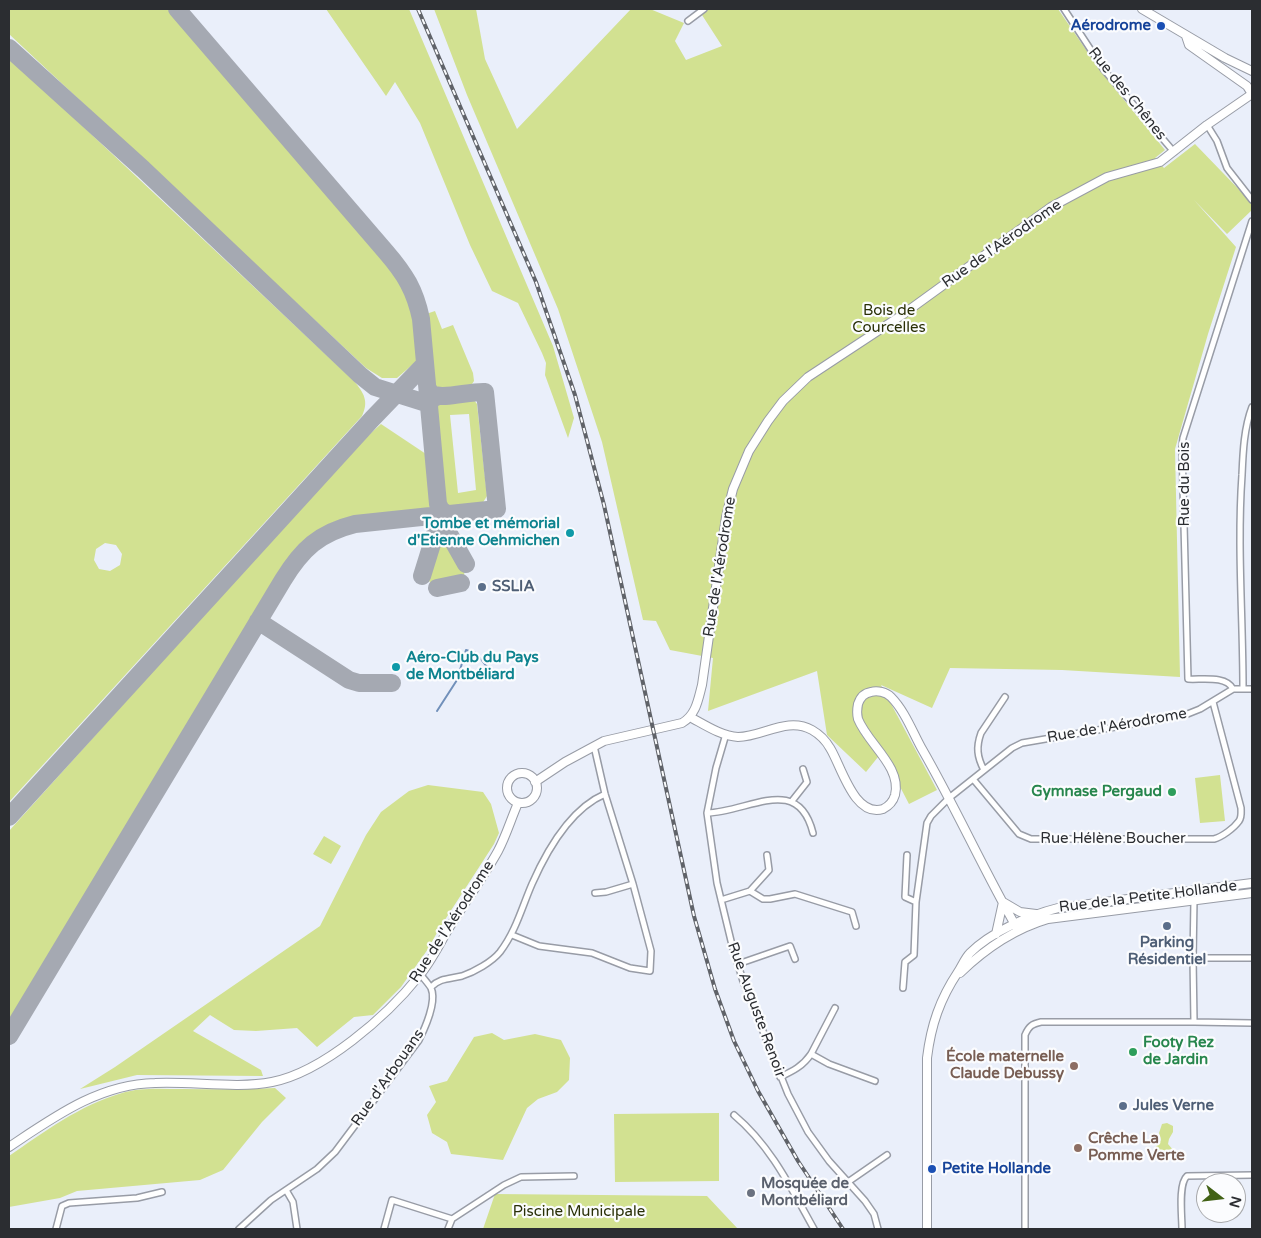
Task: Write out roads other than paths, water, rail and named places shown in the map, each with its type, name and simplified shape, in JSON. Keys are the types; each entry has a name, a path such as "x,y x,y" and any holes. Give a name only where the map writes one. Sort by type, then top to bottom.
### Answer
{"street":[{"path":"688,21 704,9"},
{"name":"Rue des Chênes","path":"1064,9 1104,70 1174,152"},
{"path":"1142,9 1224,58 1252,71"},
{"path":"1186,36 1189,45 1248,86 1252,94"},
{"name":"Rue de l'Aérodrome","path":"690,717 697,706 702,685 725,527 733,489 749,451 783,401 808,377 902,315 1050,207 1107,177 1160,162 1207,125 1252,94"},
{"path":"1207,125 1218,141 1227,168 1252,200"},
{"name":"Rue du Bois","path":"1233,689 1230,684 1223,680 1188,680 1182,447 1252,221"},
{"path":"1244,688 1240,498 1247,426 1252,407"},
{"name":"Rue de l'Aérodrome","path":"903,988 904,962 914,955 916,902 927,823 931,816 949,798 1012,748 1022,743 1185,715 1200,710 1233,689 1252,689"},
{"path":"535,782 594,746 612,739 682,724 690,717 719,732 744,736 791,725 811,729 825,740 831,749 851,792 859,802 876,810 884,808 894,798 896,781 857,717 860,699 866,693 873,691 882,692 890,696 901,710 1016,927"},
{"path":"984,770 978,758 977,746 979,738 1005,697"},
{"name":"Rue Hélène Boucher","path":"973,779 1019,834 1024,837 1037,840 1220,838 1239,821 1241,808 1214,702"},
{"name":"Rue Auguste Renoir","path":"726,734 716,768 707,813 717,883 738,964 780,1077 808,1132 828,1161 865,1201 874,1214 878,1229"},
{"path":"512,935 539,946 592,953 630,968 650,971 651,951 605,794 594,746"},
{"path":"792,801 807,782 803,768"},
{"path":"517,774 526,774 533,778 535,782 534,796 527,802 518,802 510,797 507,787 510,779 517,774"},
{"path":"421,975 430,987 437,981 463,976 482,966 498,954 512,935 533,883 566,825 583,807 605,794"},
{"path":"707,813 776,800 792,801 804,810 809,818 813,833"},
{"name":"Rue de l'Aérodrome","path":"9,1147 61,1113 95,1095 117,1088 155,1083 251,1084 271,1082 292,1077 338,1051 381,1017 421,975 498,850 518,802"},
{"path":"721,900 750,891 769,870 767,855"},
{"path":"906,855 905,897 916,902"},
{"path":"595,893 606,892 632,884"},
{"name":"Rue de la Petite Hollande","path":"951,983 975,959 1016,927 1038,914 1058,908 1252,884"},
{"path":"750,891 763,899 770,900 795,894 852,912 856,926"},
{"name":"Rue de la Petite Hollande","path":"927,1229 927,1058 930,1036 941,1000 969,954 996,934 1048,918 1252,892"},
{"path":"1194,900 1194,1022"},
{"path":"1003,902 1020,912 1038,914"},
{"path":"996,934 1003,902"},
{"path":"738,964 790,946 795,959"},
{"path":"1193,958 1252,958"},
{"name":"Rue d'Arbouans","path":"239,1229 271,1200 317,1169 335,1152 419,1040 431,1008 432,993 430,987"},
{"path":"780,1077 803,1065 811,1054 835,1008"},
{"path":"1025,1229 1025,1035 1032,1024 1041,1022 1252,1023"},
{"path":"811,1054 829,1064 875,1081"},
{"path":"734,1115 758,1138 776,1161 814,1229"},
{"path":"848,1182 887,1155"},
{"path":"1182,1229 1182,1185 1187,1176 1252,1175"},
{"path":"448,1229 452,1219 504,1185 522,1177 574,1176"},
{"path":"286,1190 293,1202 297,1229"},
{"path":"56,1229 62,1206 70,1203 137,1198 162,1192"},
{"path":"384,1229 392,1200 452,1219"}],"waterway":[{"path":"437,711 457,680 466,650 476,653 495,677"}],"railway":[{"path":"418,9 536,282 575,395 604,505 694,916 715,989 734,1041 758,1091 798,1161 843,1229"}],"place":[{"name":"Aérodrome","path":"1161,26"},
{"name":"Tombe et mémorial d'Etienne Oehmichen","path":"570,533"},
{"name":"SSLIA","path":"482,587"},
{"name":"Aéro-Club du Pays de Montbéliard","path":"396,667"},
{"name":"Gymnase Pergaud","path":"1172,792"},
{"name":"Parking Résidentiel","path":"1167,926"},
{"name":"Footy Rez de Jardin","path":"1133,1052"},
{"name":"École maternelle Claude Debussy","path":"1074,1066"},
{"name":"Jules Verne","path":"1123,1106"},
{"name":"Crêche La Pomme Verte","path":"1078,1148"},
{"name":"Petite Hollande","path":"932,1169"},
{"name":"Mosquée de Montbéliard","path":"751,1193"}],"park label":[{"name":"Bois de Courcelles","path":"889,320"},
{"name":"Piscine Municipale","path":"579,1212"}]}
